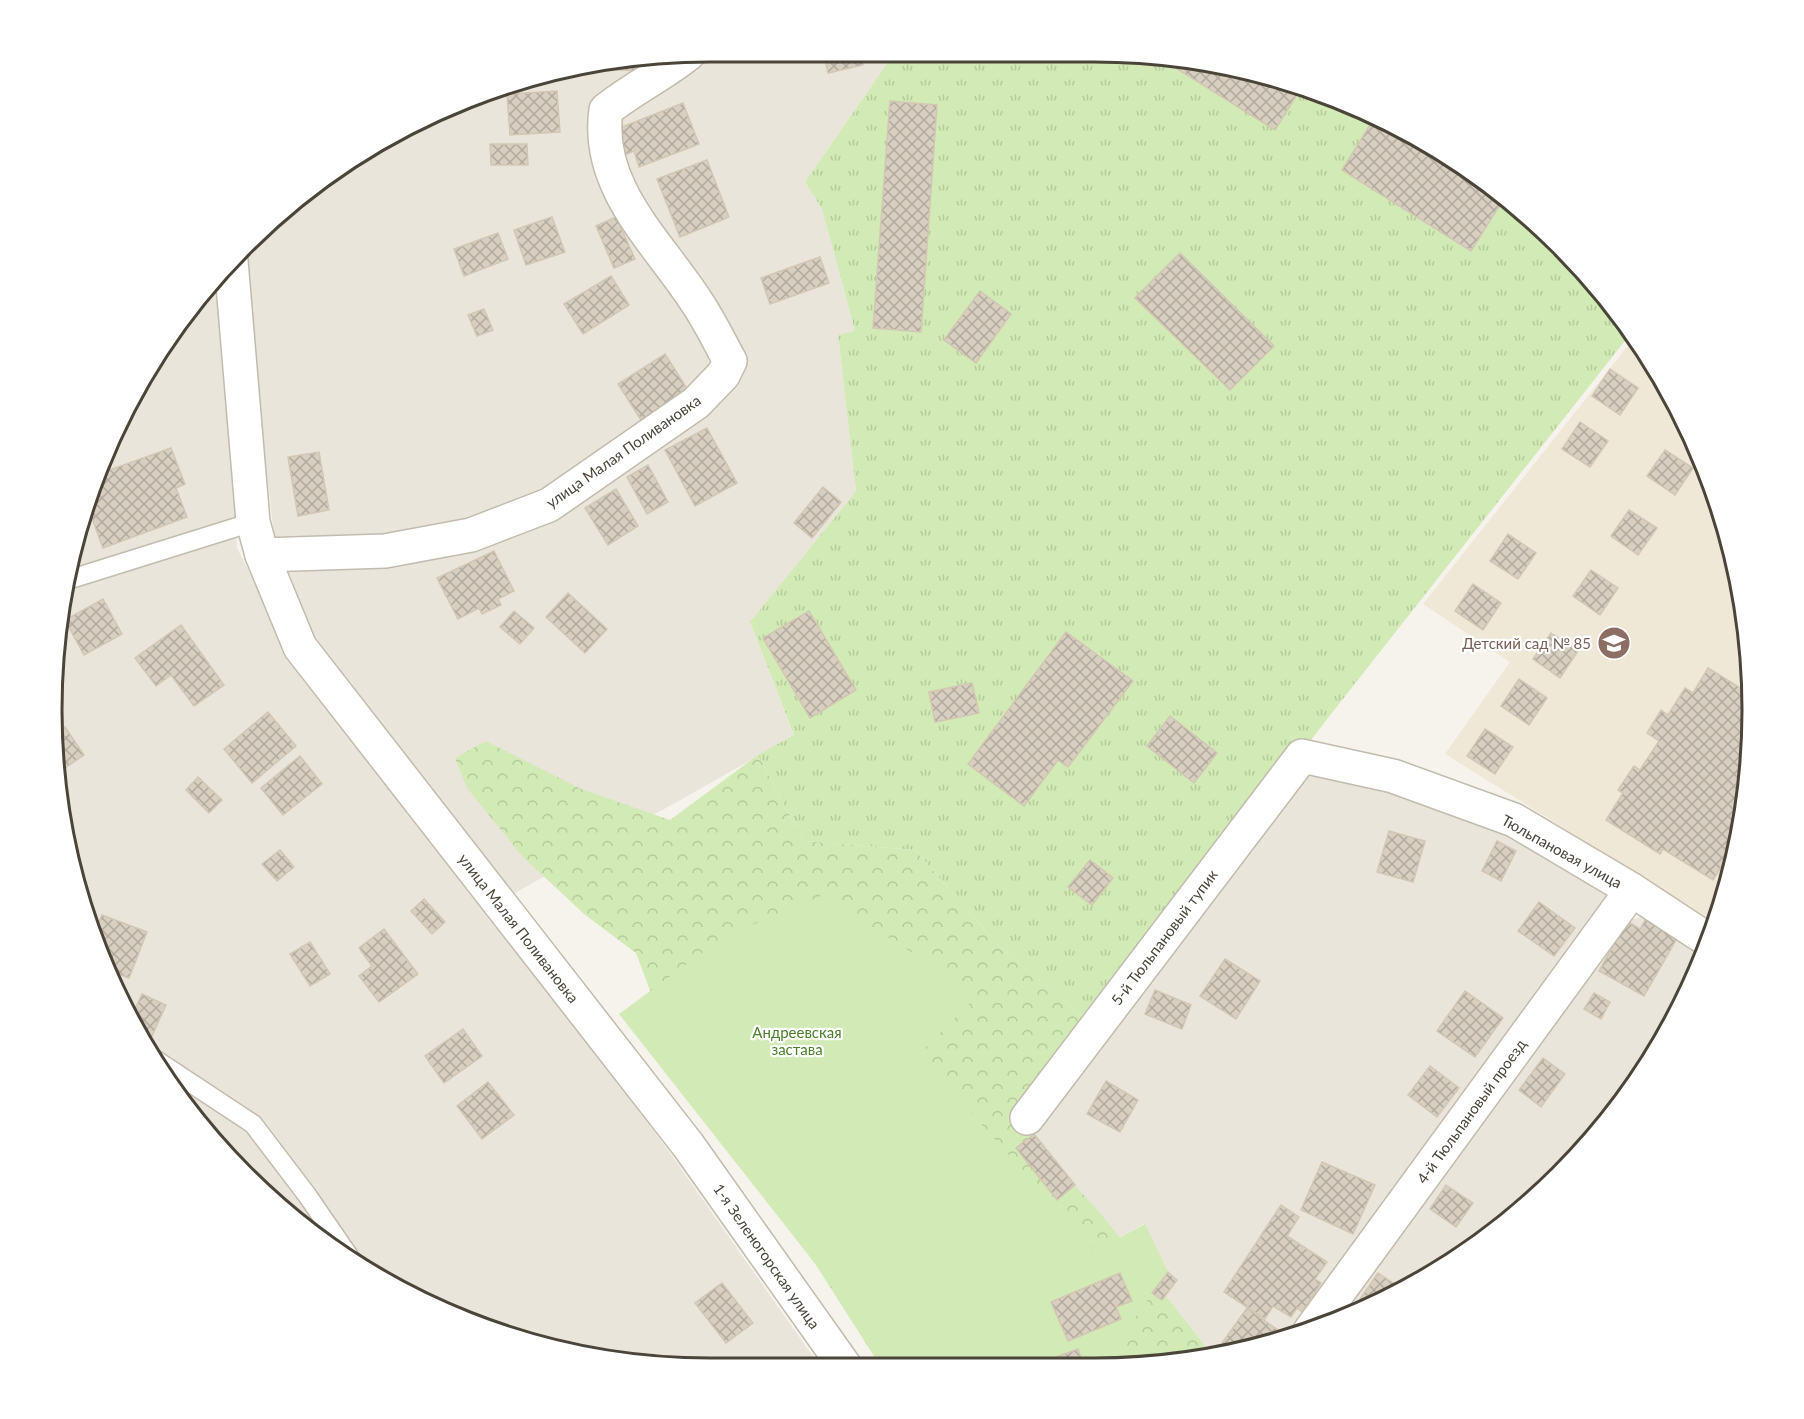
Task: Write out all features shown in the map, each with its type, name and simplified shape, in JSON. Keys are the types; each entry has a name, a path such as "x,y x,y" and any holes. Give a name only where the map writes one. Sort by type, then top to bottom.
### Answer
{"street":[{"name":"улица Малая Поливановка","path":"262,555 385,551 471,535 527,514 549,505 696,403 723,375 730,361 697,302 622,197 603,131 606,110 675,63"},
{"name":"улица Малая Поливановка","path":"232,271 254,522 262,555 300,647 688,1145"},
{"name":"Тюльпановая улица","path":"1302,756 1393,776 1514,820 1632,890 1701,936"},
{"name":"5-й Тюльпановый тупик","path":"1027,1118 1302,756"},
{"name":"4-й Тюльпановый проезд","path":"1321,1316 1632,890"},
{"name":"1-я Зеленогорская улица","path":"688,1145 839,1358"}],"lane":[{"path":"75,578 254,522"},
{"path":"171,1070 253,1124 308,1195 339,1241"}],"shaded area":[{"path":"888,62 805,182 822,209 855,332 838,335 856,491 750,622 794,736 513,894 322,662 290,588 274,533 244,292 243,260 282,222 315,195 385,148 423,128 501,96 583,74 667,63"},
{"path":"217,289 237,548 295,663 500,922 670,1153 814,1358 667,1356 583,1345 501,1323 423,1291 385,1271 315,1224 282,1197 222,1137 171,1070 128,996 96,918 74,836 67,794 62,710 67,625 74,583 96,501 128,423 171,349"},
{"name":"Детский сад № 85","path":"1629,344 1676,423 1708,501 1730,583 1737,625 1742,710 1737,794 1730,836 1708,918 1445,754 1510,662 1423,604"},
{"path":"1307,768 1382,784 1508,830 1606,890 1608,902 1304,1323 1221,1345 1138,1356 1144,1224 1094,1251 999,1137"},
{"path":"1648,915 1698,945 1676,996 1656,1034 1609,1104 1553,1168 1489,1224 1418,1271 1381,1291 1333,1311 1627,921"}],"green space":[{"path":"888,62 1137,63 1221,74 1303,96 1342,111 1419,148 1455,171 1489,195 1553,251 1582,282 1626,339 1331,714 1092,1025 999,946 915,850 803,841 758,755 794,735 750,622 856,491 838,335 855,331 822,209 805,182"},
{"path":"486,741 581,789 670,820 758,755 803,841 915,850 999,946 1092,1025 1010,1114 1101,1214 1206,1347 1137,1356 1094,1358 875,1358 663,1025 636,953 584,914 522,856 467,788 455,758"},
{"name":"Андреевская застава","path":"821,896 947,974 973,1000 919,1054 1094,1251 1145,1224 1168,1272 1122,1336 1132,1356 875,1358 824,1275 619,1014 725,936"}],"building":[{"path":"826,62 863,62 863,65 828,73"},
{"path":"645,65 644,71 610,70"},
{"path":"1173,66 1221,74 1297,94 1275,130"},
{"path":"557,91 560,132 510,135 508,94"},
{"path":"890,101 937,105 921,332 873,328"},
{"path":"683,103 699,144 639,167 634,151 622,156 612,131"},
{"path":"1371,124 1419,148 1500,204 1471,251 1342,170"},
{"path":"490,144 527,144 528,165 491,165"},
{"path":"707,160 729,217 680,237 657,179"},
{"path":"552,217 565,252 526,265 514,230"},
{"path":"616,217 635,259 614,268 596,226"},
{"path":"498,233 508,259 464,276 454,249"},
{"path":"1180,253 1274,346 1230,390 1135,298"},
{"path":"820,257 829,283 770,304 761,278"},
{"path":"611,276 629,305 583,334 564,304"},
{"path":"980,291 1011,314 976,363 944,340"},
{"path":"484,309 493,330 477,336 468,315"},
{"path":"665,354 688,390 641,420 618,384"},
{"path":"1610,369 1638,388 1620,415 1592,396"},
{"path":"1580,422 1608,441 1590,467 1562,449"},
{"path":"707,428 737,483 695,506 665,450"},
{"path":"171,448 185,484 176,488 187,517 103,548 91,517 108,471"},
{"path":"1665,450 1693,468 1675,495 1647,476"},
{"path":"319,452 329,510 298,516 288,457"},
{"path":"648,465 668,502 647,514 627,477"},
{"path":"823,487 841,502 812,538 794,523"},
{"path":"616,489 638,526 608,545 585,508"},
{"path":"1629,510 1657,528 1638,555 1611,536"},
{"path":"1508,534 1536,553 1518,579 1490,561"},
{"path":"494,551 514,591 498,599 501,605 482,614 479,608 458,619 437,578"},
{"path":"1591,570 1618,588 1600,615 1573,596"},
{"path":"1473,584 1501,603 1483,630 1455,611"},
{"path":"568,593 607,629 585,653 546,617"},
{"path":"103,599 122,634 84,655 67,624 68,618"},
{"path":"514,611 534,628 520,644 500,627"},
{"path":"809,611 856,690 810,718 763,638"},
{"path":"181,625 224,685 194,706 171,675 156,686 135,658"},
{"path":"1066,632 1133,681 1068,767 1058,760 1024,806 968,764"},
{"path":"1551,633 1578,651 1560,678 1533,659"},
{"path":"1708,668 1742,689 1741,752 1737,794 1723,864 1713,880 1663,849 1660,854 1606,820 1623,793 1618,790 1634,766 1640,770 1659,741 1647,733 1661,710 1668,715 1685,688 1693,693"},
{"path":"1519,679 1547,698 1529,725 1501,706"},
{"path":"972,683 979,713 935,722 929,692"},
{"path":"268,712 296,746 252,783 224,749"},
{"path":"1170,716 1217,753 1194,783 1147,746"},
{"path":"65,727 84,755 65,768 63,752 62,729"},
{"path":"1485,729 1513,747 1495,774 1467,756"},
{"path":"300,756 322,784 283,815 261,788"},
{"path":"198,777 222,800 209,813 186,790"},
{"path":"1389,831 1425,841 1413,882 1377,872"},
{"path":"1497,841 1516,851 1501,881 1482,871"},
{"path":"280,850 294,867 277,881 262,864"},
{"path":"1090,860 1113,878 1092,905 1068,887"},
{"path":"424,899 445,922 432,934 411,911"},
{"path":"1539,902 1575,928 1554,956 1518,931"},
{"path":"102,915 147,932 129,978 119,974 98,924"},
{"path":"1648,915 1680,933 1644,996 1599,971 1627,921 1640,929"},
{"path":"384,929 418,974 379,1002 359,976 372,966 359,948"},
{"path":"310,942 330,974 310,986 290,954"},
{"path":"1225,959 1260,981 1236,1019 1200,996"},
{"path":"1155,990 1191,1005 1182,1029 1145,1014"},
{"path":"1465,991 1503,1018 1475,1057 1437,1031"},
{"path":"1594,993 1610,1002 1601,1019 1584,1009"},
{"path":"142,994 166,1005 151,1038 148,1034 135,1009"},
{"path":"463,1029 482,1056 444,1083 425,1056"},
{"path":"1543,1058 1565,1074 1541,1107 1519,1090"},
{"path":"1430,1066 1459,1088 1437,1117 1408,1095"},
{"path":"1106,1081 1138,1100 1120,1132 1087,1114"},
{"path":"488,1082 514,1115 482,1139 457,1106"},
{"path":"1034,1134 1075,1185 1057,1200 1016,1148"},
{"path":"1322,1162 1375,1185 1353,1234 1301,1210"},
{"path":"1446,1185 1473,1203 1456,1227 1430,1209"},
{"path":"1281,1205 1299,1217 1287,1236 1327,1262 1315,1279 1321,1283 1302,1312 1297,1308 1291,1317 1273,1306 1265,1319 1224,1292"},
{"path":"1168,1272 1177,1280 1162,1300 1152,1293"},
{"path":"1120,1273 1132,1301 1116,1307 1121,1319 1068,1341 1051,1302"},
{"path":"1378,1273 1394,1284 1381,1291 1360,1299"},
{"path":"722,1283 753,1323 726,1343 695,1303"},
{"path":"1247,1308 1278,1330 1224,1344 1222,1343"},
{"path":"1078,1349 1081,1358 1054,1358"}],"place":[{"name":"Детский сад № 85","path":"1614,643"}]}
